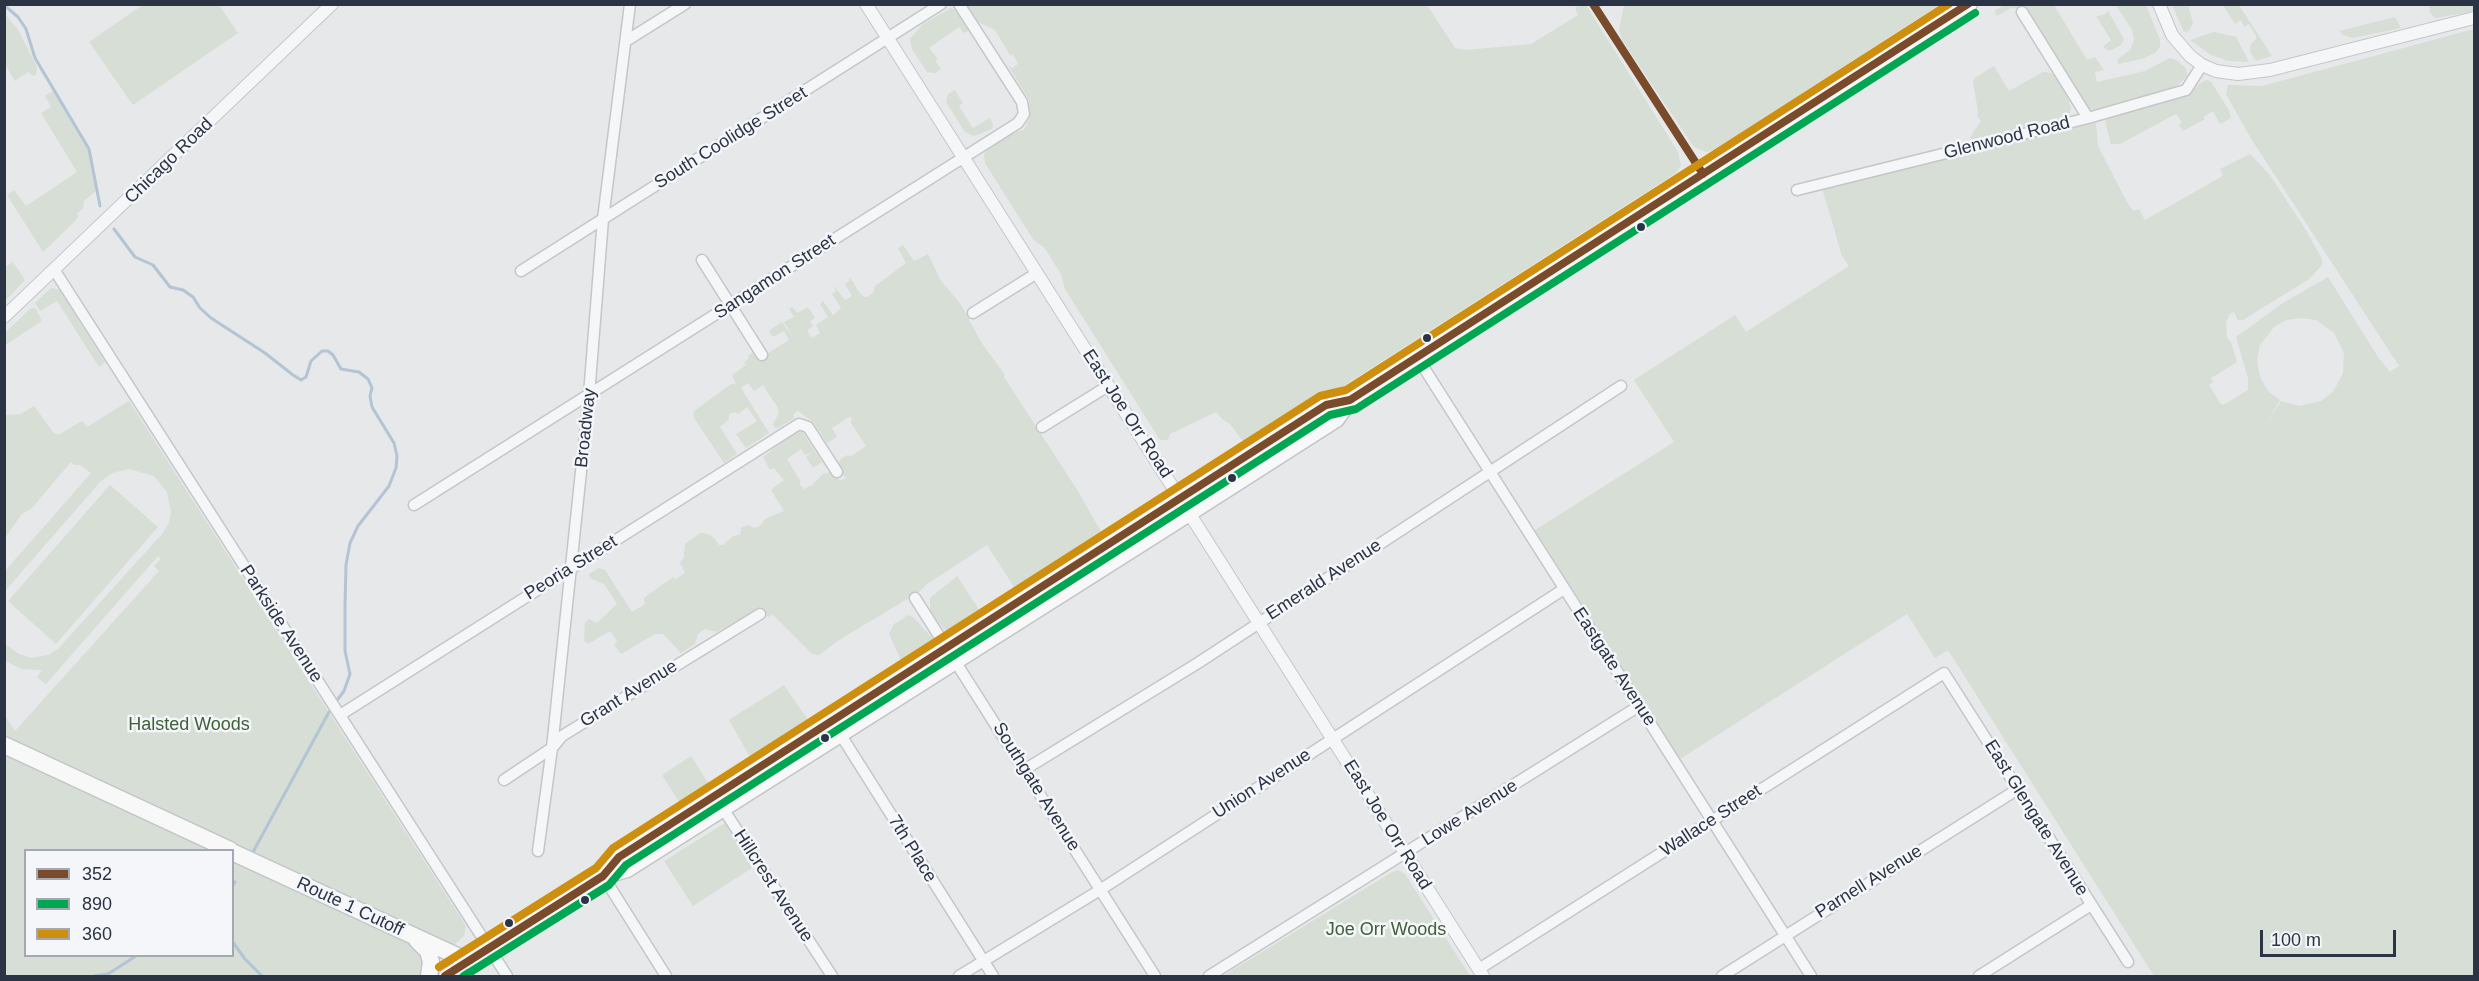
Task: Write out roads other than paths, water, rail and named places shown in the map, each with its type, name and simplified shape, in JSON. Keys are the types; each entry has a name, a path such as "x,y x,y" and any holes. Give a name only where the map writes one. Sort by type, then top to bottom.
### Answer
{"main road":[{"path":"468,962 603,876 619,857 719,802 952,654 1190,513 1336,419 1350,400 1969,4"},
{"path":"952,654 1180,498 1326,405 1350,400"},
{"name":"Route 1 Cutoff","path":"4,745 227,849"},
{"name":"Route 1 Cutoff","path":"234,852 468,962"},
{"path":"415,937 428,951 431,962 429,976"}],"street":[{"name":"Chicago Road","path":"4,317 55,271 332,4"},
{"name":"Broadway","path":"538,851 552,748 589,395 603,219 630,4"},
{"path":"626,41 685,4"},
{"name":"East Joe Orr Road","path":"866,4 1481,973"},
{"name":"South Coolidge Street","path":"521,271 941,4"},
{"name":"Sangamon Street","path":"414,505 1018,123 1024,114 1022,102 959,4"},
{"path":"2159,4 2166,25 2177,43 2202,65 2216,71 2238,74 2270,70 2475,18"},
{"path":"2022,12 2088,118"},
{"name":"Glenwood Road","path":"1797,190 2088,118 2186,90 2202,65"},
{"path":"702,260 762,356"},
{"name":"Parkside Avenue","path":"55,271 507,976"},
{"path":"972,313 1037,273"},
{"name":"Eastgate Avenue","path":"1417,357 1810,976"},
{"path":"1042,427 1108,386"},
{"name":"Emerald Avenue","path":"1024,770 1259,623 1621,386"},
{"name":"Peoria Street","path":"340,715 799,424 804,424 837,472"},
{"name":"Union Avenue","path":"959,976 1100,890 1564,589"},
{"name":"Southgate Avenue","path":"915,598 1155,976"},
{"name":"Grant Avenue","path":"504,780 552,748 562,736 760,614"},
{"name":"East Glengate Avenue","path":"1944,673 2128,962"},
{"name":"Wallace Street","path":"1481,973 1712,821 1944,673"},
{"name":"Lowe Avenue","path":"1209,976 1639,706"},
{"name":"7th Place","path":"836,727 993,976"},
{"name":"Parnell Avenue","path":"1722,976 2018,789"},
{"name":"Hillcrest Avenue","path":"719,802 832,976"},
{"path":"603,876 666,976"},
{"path":"1979,976 2091,905"},
{"path":"445,976 468,962"}],"waterway":[{"path":"4,5 18,17 26,29 35,58 89,149 100,206"},
{"path":"114,229 135,257 153,265 170,287 183,290 193,297 200,308 211,318 265,353 301,380 306,377 311,361 322,351 328,351 333,355 341,369 359,372 368,379 372,388 370,396 372,407 394,443 397,456 396,468 389,486 358,526 350,543 346,565 345,607 345,651 350,674 344,691 338,699"},
{"path":"253,852 329,712"},
{"path":"234,944 262,976"},
{"path":"94,976 108,974 134,957"}],"park label":[{"name":"Halsted Woods","path":"189,725"},
{"name":"Joe Orr Woods","path":"1386,930"}]}
